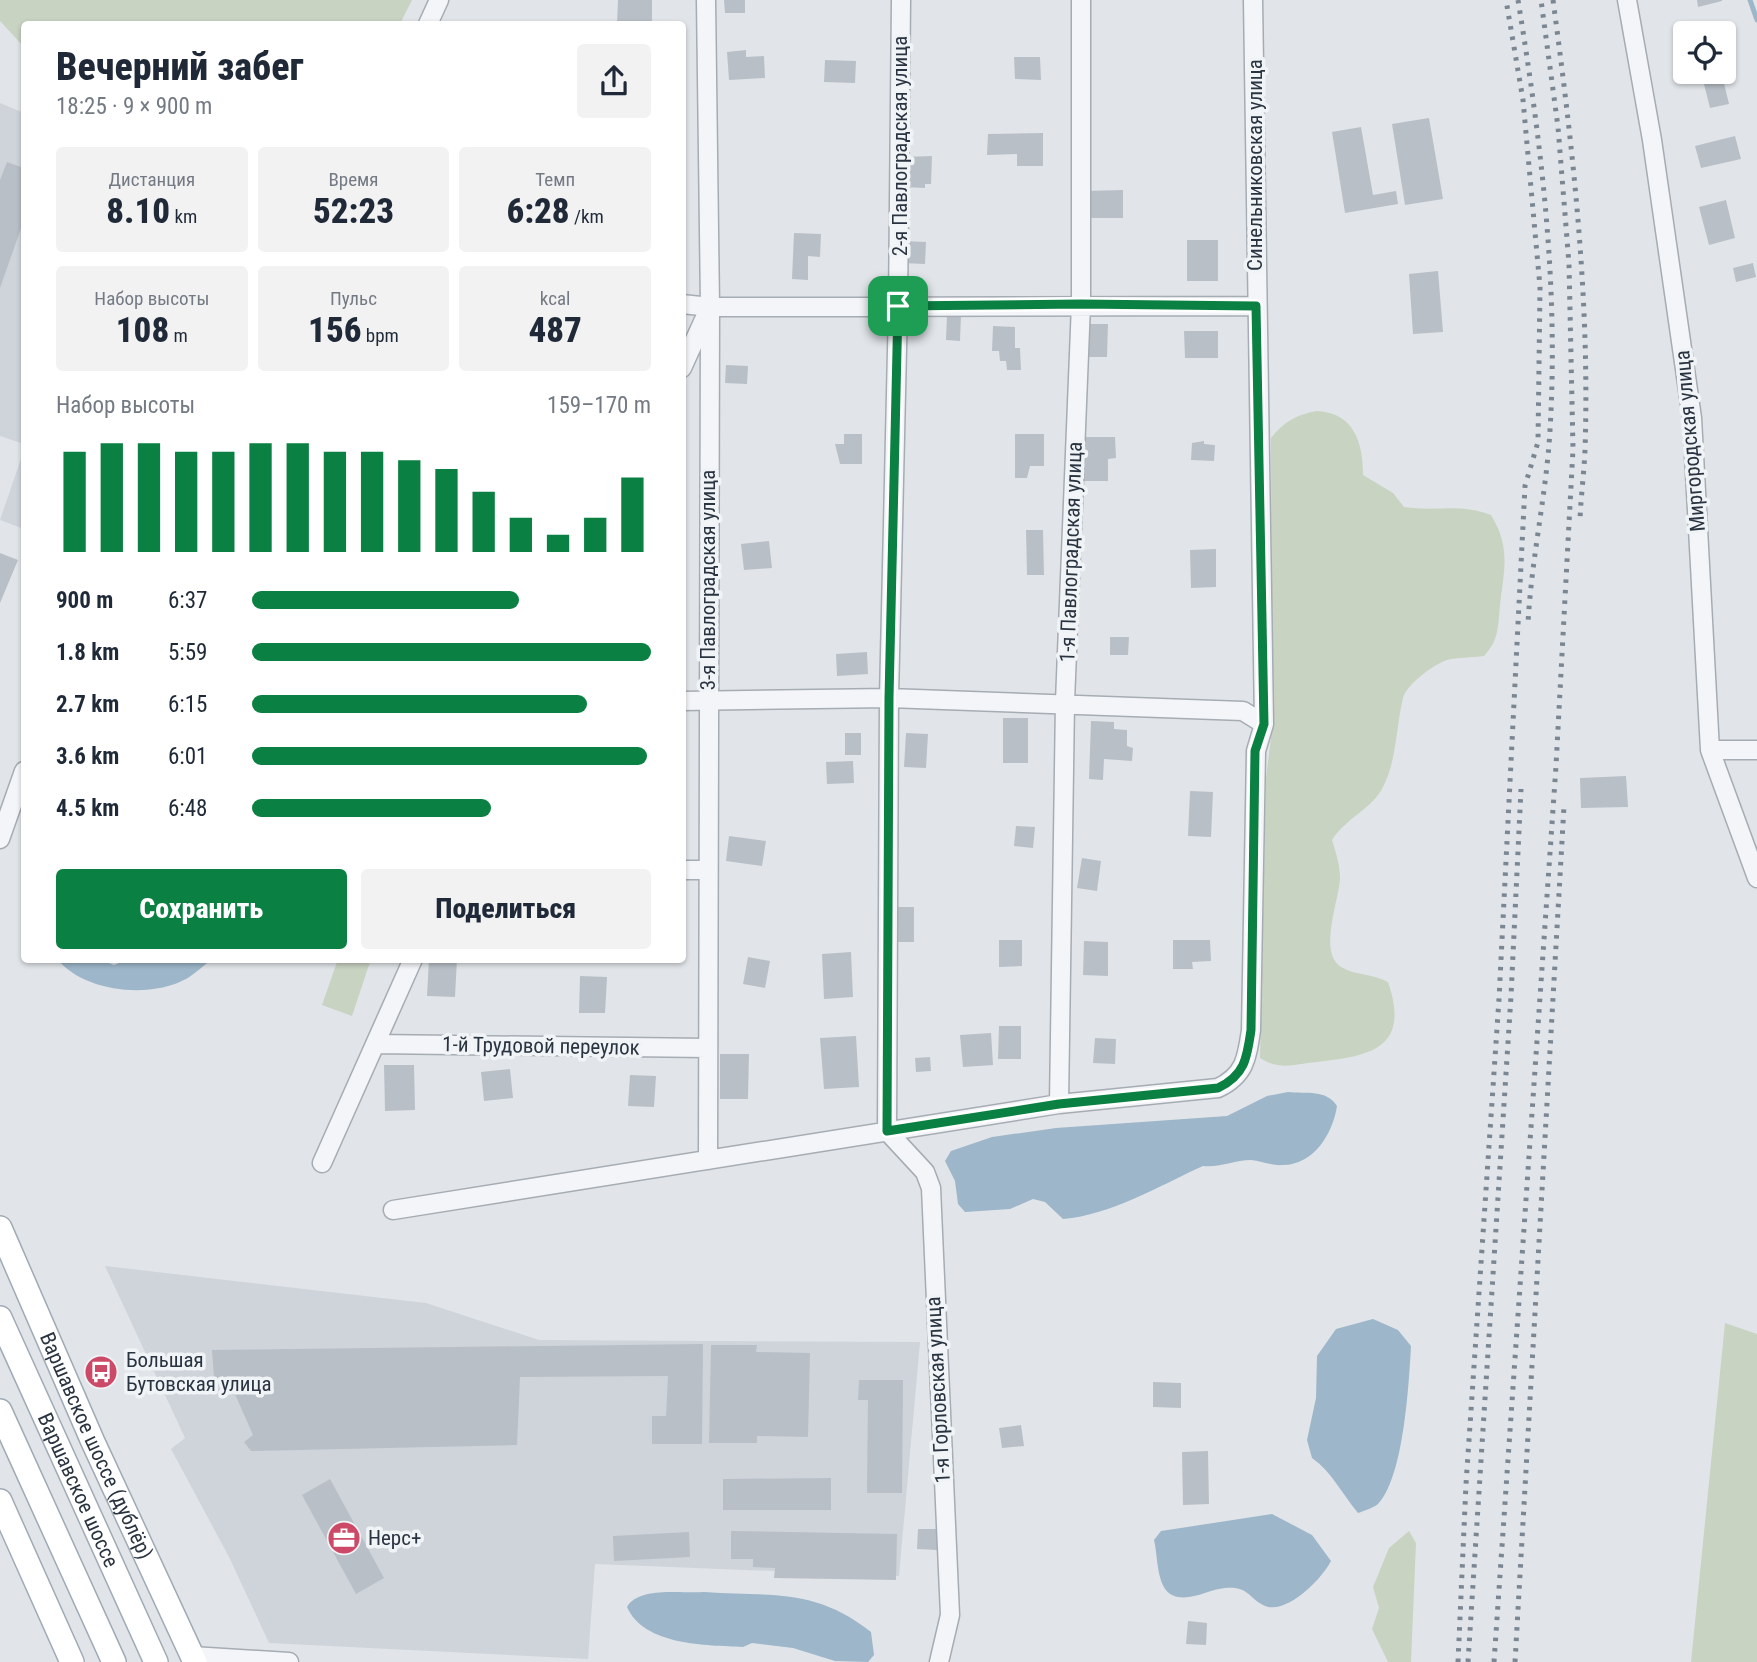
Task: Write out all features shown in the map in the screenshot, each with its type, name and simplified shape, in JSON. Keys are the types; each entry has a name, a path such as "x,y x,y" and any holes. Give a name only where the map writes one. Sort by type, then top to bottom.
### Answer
{"main road":[{"name":"Варшавское шоссе (дублёр)","path":"0,1228 193,1659"},
{"name":"Варшавское шоссе","path":"0,1318 156,1662"},
{"name":"Варшавское шоссе","path":"0,1411 114,1662"},
{"path":"0,1501 72,1662"}],"street":[{"path":"429,21 439,0"},
{"name":"3-я Павлоградская улица","path":"706,0 710,307 708,1160"},
{"name":"2-я Павлоградская улица","path":"887,1131 889,698 898,306 901,0"},
{"name":"1-я Павлоградская улица","path":"1059,1104 1065,702 1081,304 1082,0"},
{"name":"Синельниковская улица","path":"1059,1104 1218,1088 1235,1080 1247,1057 1251,1030 1255,751 1264,724 1253,0"},
{"name":"Миргородская улица","path":"1627,0 1652,140 1692,418 1710,750 1757,878"},
{"path":"686,304 710,307 1081,304 1256,306"},
{"path":"686,359 710,307"},
{"path":"686,701 889,698 1065,702 1243,711 1264,724"},
{"path":"1710,750 1757,750"},
{"path":"0,839 21,780"},
{"path":"686,870 708,870"},
{"path":"322,1163 411,963"},
{"name":"1-й Трудовой переулок","path":"375,1044 707,1048"},
{"path":"393,1210 1059,1104"},
{"name":"1-я Горловская улица","path":"887,1131 925,1172 931,1188 950,1615 939,1662"},
{"path":"193,1659 289,1662"}],"shaded area":[{"path":"0,103 21,112 21,443 0,436"},
{"path":"21,459 21,528 0,520"},
{"path":"105,1266 426,1303 539,1340 920,1342 899,1576 595,1564 588,1659 269,1643 229,1557 171,1449 185,1438"}],"green space":[{"path":"0,0 412,0 402,21 21,21 21,44 0,21"},
{"path":"1317,411 1330,413 1348,423 1361,451 1363,475 1393,493 1404,507 1468,509 1491,515 1504,549 1504,570 1497,633 1493,644 1484,656 1442,662 1409,687 1403,698 1394,754 1383,787 1373,801 1344,825 1332,840 1340,878 1330,939 1331,950 1334,960 1341,967 1388,982 1394,1004 1394,1022 1390,1035 1381,1045 1369,1052 1336,1060 1281,1066 1260,1058 1266,778 1272,730 1271,438 1291,420"},
{"path":"337,963 370,963 352,1016 322,1005"},
{"path":"1725,1323 1757,1334 1757,1662 1691,1662"},
{"path":"1409,1531 1416,1543 1411,1662 1388,1662 1372,1629 1379,1608 1373,1587 1389,1548"}],"water":[{"path":"61,963 207,963 189,977 171,985 136,990 100,985 69,970"},
{"path":"1288,1092 1322,1095 1337,1106 1326,1137 1304,1160 1283,1165 1251,1160 1203,1166 1117,1206 1081,1216 1063,1219 1045,1202 1033,1199 1010,1209 965,1212 958,1204 955,1181 945,1161 951,1151 992,1137 1056,1128 1227,1116 1267,1096"},
{"path":"1373,1319 1398,1330 1411,1346 1409,1382 1404,1428 1387,1491 1378,1504 1358,1513 1331,1477 1312,1458 1307,1440 1316,1398 1317,1356 1336,1329"},
{"path":"1272,1514 1312,1535 1331,1561 1320,1577 1302,1594 1282,1606 1272,1607 1263,1605 1247,1593 1233,1588 1185,1597 1172,1595 1167,1591 1160,1578 1154,1540 1161,1531"},
{"path":"704,1592 791,1597 830,1607 871,1632 874,1655 868,1662 835,1661 793,1648 752,1643 743,1647 678,1641 647,1629 635,1620 627,1607 633,1600 651,1594"}],"building":[{"path":"618,0 652,0 652,21 617,21"},
{"path":"724,0 745,0 745,13 725,13"},
{"path":"1697,0 1722,0 1722,1 1698,7"},
{"path":"746,50 746,57 764,56 765,78 729,80 727,52"},
{"path":"1014,57 1040,57 1041,80 1015,79"},
{"path":"825,60 856,61 855,83 824,82"},
{"path":"1704,84 1724,84 1729,104 1710,108"},
{"path":"1429,118 1443,199 1405,205 1392,124"},
{"path":"1361,127 1373,195 1396,191 1398,204 1345,213 1332,132"},
{"path":"1043,133 1043,166 1017,166 1017,154 987,155 988,134"},
{"path":"1735,136 1741,159 1701,168 1695,146"},
{"path":"932,156 931,184 925,184 925,188 903,187 904,157"},
{"path":"7,162 21,167 21,228 0,288 0,180"},
{"path":"1123,190 1123,218 1084,218 1084,191"},
{"path":"1726,200 1735,238 1709,245 1699,207"},
{"path":"794,233 821,234 820,257 808,256 808,280 792,279"},
{"path":"1187,240 1218,240 1218,281 1187,281"},
{"path":"903,241 926,242 925,264 902,263"},
{"path":"1753,263 1756,277 1736,282 1733,268"},
{"path":"1438,271 1443,332 1413,334 1409,274"},
{"path":"947,314 961,315 960,341 946,340"},
{"path":"1082,324 1108,324 1107,357 1082,357"},
{"path":"993,326 1015,327 1015,348 1020,348 1021,370 1007,370 1006,361 1000,361 999,351 992,351"},
{"path":"1184,331 1218,331 1218,358 1185,358"},
{"path":"726,365 748,366 747,384 725,383"},
{"path":"844,434 862,434 862,464 840,464 835,444 844,444"},
{"path":"1015,434 1044,434 1044,466 1030,466 1027,478 1015,478"},
{"path":"1085,437 1115,437 1116,458 1108,459 1108,481 1084,481"},
{"path":"1204,441 1204,444 1215,445 1214,461 1191,460 1192,443"},
{"path":"1026,530 1043,530 1044,575 1027,575"},
{"path":"769,541 772,568 744,570 741,544"},
{"path":"1216,549 1216,587 1191,588 1190,550"},
{"path":"0,553 18,560 0,603"},
{"path":"1110,637 1129,637 1128,655 1110,655"},
{"path":"867,652 868,674 837,676 836,654"},
{"path":"1003,718 1028,718 1028,763 1003,763"},
{"path":"1091,721 1114,722 1114,729 1127,730 1127,746 1133,748 1132,761 1104,759 1103,780 1089,779"},
{"path":"845,733 861,733 861,755 845,755"},
{"path":"906,733 928,734 926,768 904,767"},
{"path":"853,761 854,783 827,784 826,762"},
{"path":"1626,776 1628,807 1581,808 1580,778"},
{"path":"1190,791 1213,792 1211,837 1188,836"},
{"path":"1016,826 1035,827 1033,848 1014,846"},
{"path":"729,836 766,841 762,866 726,861"},
{"path":"1082,858 1101,861 1097,891 1077,888"},
{"path":"898,907 914,907 914,942 898,942"},
{"path":"999,940 1022,940 1022,966 999,967"},
{"path":"1173,940 1210,940 1211,961 1192,962 1193,969 1173,969"},
{"path":"1084,941 1108,942 1108,976 1083,975"},
{"path":"851,952 853,997 824,999 822,954"},
{"path":"748,957 770,961 765,988 743,984"},
{"path":"429,963 457,963 455,997 427,996"},
{"path":"580,976 607,977 605,1013 579,1013"},
{"path":"999,1026 1021,1026 1021,1059 998,1059"},
{"path":"991,1033 993,1065 963,1067 960,1035"},
{"path":"856,1036 859,1087 824,1089 820,1038"},
{"path":"1095,1038 1116,1039 1115,1064 1093,1063"},
{"path":"720,1054 749,1054 748,1099 720,1099"},
{"path":"930,1057 931,1071 916,1072 915,1058"},
{"path":"384,1065 414,1065 415,1110 385,1111"},
{"path":"510,1069 513,1098 484,1101 481,1072"},
{"path":"630,1075 656,1076 654,1107 628,1106"},
{"path":"703,1344 702,1444 652,1444 652,1416 666,1416 668,1376 520,1377 517,1445 251,1451 244,1442 253,1435 231,1385 214,1378 212,1350"},
{"path":"711,1345 757,1345 756,1352 810,1353 808,1437 757,1436 757,1443 709,1443"},
{"path":"859,1380 903,1380 902,1493 867,1493 868,1400 858,1400"},
{"path":"1153,1382 1181,1383 1181,1408 1153,1407"},
{"path":"1021,1425 1024,1446 1002,1448 999,1428"},
{"path":"1208,1451 1209,1504 1183,1505 1182,1452"},
{"path":"831,1478 831,1510 723,1510 723,1479"},
{"path":"330,1479 384,1578 356,1594 302,1495"},
{"path":"918,1529 937,1529 937,1550 917,1549"},
{"path":"731,1531 897,1534 896,1580 774,1578 775,1568 753,1567 753,1559 731,1559"},
{"path":"689,1532 690,1557 614,1561 613,1536"},
{"path":"1188,1621 1207,1623 1206,1645 1186,1644"}],"waterway":[{"path":"1750,0 1757,20"}],"railway":[{"path":"1458,1662 1466,1484 1499,999 1525,486 1538,442 1540,287 1523,100 1506,0"},
{"path":"1518,0 1535,111 1547,222 1552,333 1549,445 1528,624"},
{"path":"1494,1662 1556,766 1573,449 1569,264 1558,127 1541,0"},
{"path":"1553,0 1573,168 1585,337 1585,450 1580,519"},
{"path":"1468,1662 1511,996 1521,789"},
{"path":"1515,1662 1564,806"}],"place":[{"name":"Большая Бутовская улица","path":"101,1372"},
{"name":"Нерс+","path":"344,1538"}],"route":[{"path":"898,306 1256,306 1264,724 1255,751 1251,1030 1247,1057 1235,1080 1218,1088 1059,1104 887,1131 889,698 898,306"}]}
